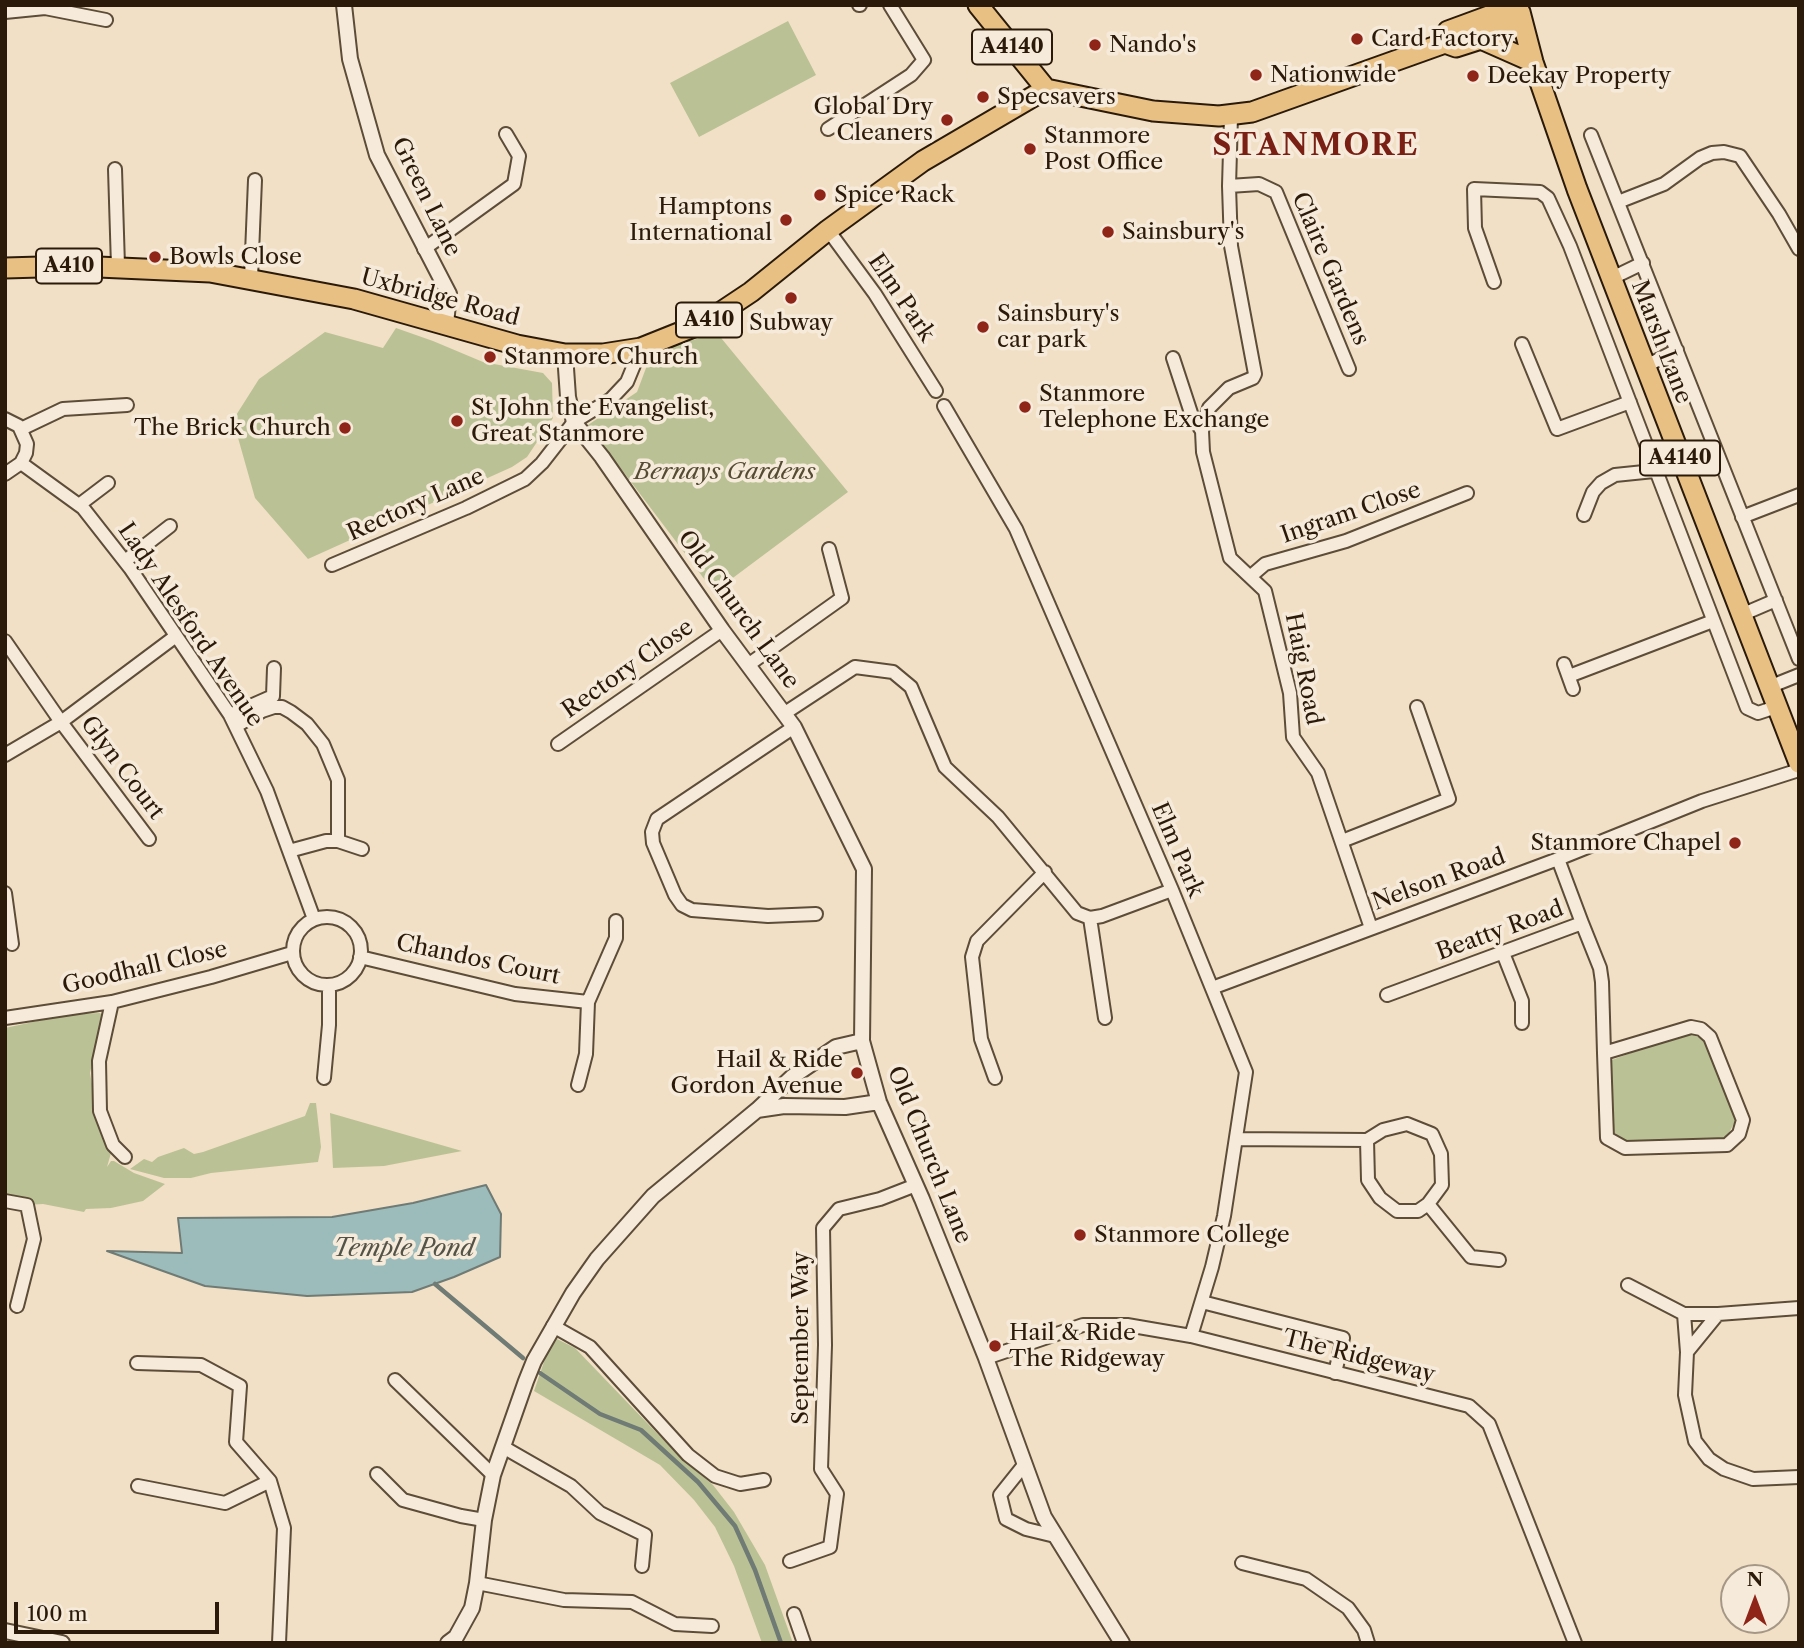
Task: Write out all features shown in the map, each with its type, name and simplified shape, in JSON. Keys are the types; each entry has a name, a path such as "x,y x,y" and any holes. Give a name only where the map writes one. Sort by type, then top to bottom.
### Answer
{"main road":[{"name":"A4140","path":"978,5 1046,89"},
{"path":"1046,89 1153,111 1230,116 1270,107 1381,64 1445,43 1456,47 1481,39 1506,28 1520,11"},
{"path":"1445,43 1448,31 1497,13 1520,11"},
{"name":"Marsh Lane","path":"1520,11 1533,62 1610,279 1799,763"},
{"path":"1481,39 1533,62"},
{"name":"A410","path":"828,230 923,160 1046,89"},
{"name":"Uxbridge Road","path":"5,268 118,267 210,272 354,299 517,345 565,354 603,354 641,348 706,322 751,292 828,230"}],"street":[{"name":"Green Lane","path":"344,5 350,59 377,155 449,294 446,324"},
{"path":"828,129 911,75 924,60 890,5"},
{"path":"5,12 45,8 106,20"},
{"path":"1202,431 1209,408 1229,388 1253,378 1255,374 1231,246 1228,186 1230,116"},
{"path":"424,249 513,184 519,156 506,134"},
{"name":"Marsh Lane","path":"1591,135 1776,600 1793,628 1799,659"},
{"path":"1618,202 1664,184 1700,158 1712,153 1724,152 1740,156 1752,170 1799,249"},
{"path":"116,169 118,267"},
{"path":"251,278 255,180"},
{"name":"Claire Gardens","path":"1228,186 1259,184 1276,192 1349,369"},
{"path":"1494,282 1475,228 1474,189 1534,191 1548,198 1570,246 1747,708 1758,713 1776,707"},
{"name":"Elm Park","path":"828,230 875,294 936,391"},
{"path":"1570,246 1595,238"},
{"path":"1610,279 1643,263"},
{"path":"1522,344 1558,429 1630,402"},
{"path":"574,422 611,399 627,382 641,348"},
{"path":"1644,367 1676,350"},
{"name":"Old Church Lane","path":"565,354 568,397 574,422 602,457 722,630 785,713 864,870 862,1041 879,1102 916,1185 986,1358 1044,1517 1122,1643"},
{"path":"1173,358 1192,416 1202,431"},
{"path":"21,429 63,409 127,405"},
{"name":"Elm Park","path":"944,406 1016,529 1172,890 1246,1072 1224,1216 1191,1336"},
{"path":"5,419 21,429 27,444 21,463 5,474"},
{"name":"Rectory Lane","path":"332,565 466,508 525,479 542,463 574,422"},
{"name":"Haig Road","path":"1202,431 1203,452 1230,558 1265,591 1290,693 1293,737 1318,773 1371,928"},
{"name":"Lady Alesford Avenue","path":"21,463 79,505 125,561 233,721 267,791 313,919"},
{"path":"1584,514 1593,492 1601,483 1615,475 1654,471"},
{"path":"79,505 108,483"},
{"name":"Ingram Close","path":"1251,576 1265,564 1346,541 1467,493"},
{"path":"1742,517 1799,495"},
{"path":"125,561 170,526"},
{"path":"748,665 842,598 830,549"},
{"path":"1741,615 1776,600"},
{"path":"1573,689 1566,670 1713,621"},
{"name":"Rectory Close","path":"558,744 722,630"},
{"path":"5,755 61,722 176,636"},
{"name":"Glyn Court","path":"5,641 61,722 149,839"},
{"path":"785,713 855,667 893,672 911,687 945,767 998,817 1077,913 1090,918 1102,916 1172,890"},
{"path":"233,721 273,696 274,668"},
{"path":"1769,687 1799,675"},
{"path":"233,721 262,710 282,707 307,724 323,744 338,780 338,841"},
{"path":"1342,841 1449,799 1417,707"},
{"path":"794,727 657,819 652,832 653,843 675,895 682,905 692,910 768,916 816,914"},
{"name":"Nelson Road","path":"1212,988 1558,859 1702,801 1799,770"},
{"path":"289,851 326,841 338,841 362,849"},
{"path":"1558,859 1581,923"},
{"path":"995,1078 981,1039 972,957 977,941 1045,872"},
{"path":"5,893 12,944"},
{"path":"325,916 348,923 359,938 360,957 356,968 348,977 328,985 306,978 298,970 292,953 293,941 299,930 313,919 325,916"},
{"path":"1090,918 1105,1018"},
{"name":"Chandos Court","path":"578,1085 586,1054 588,1002 616,938 616,921"},
{"name":"Beatty Road","path":"1388,995 1581,923 1600,968 1602,982 1604,1053 1607,1138 1625,1148 1727,1145 1739,1134 1743,1120 1710,1037 1702,1029 1691,1027 1604,1053"},
{"name":"Goodhall Close","path":"5,1018 113,1002 292,953"},
{"path":"1503,953 1522,1001 1522,1023"},
{"name":"Chandos Court","path":"360,957 515,994 588,1002"},
{"path":"324,1078 329,1026 328,985"},
{"path":"113,1002 99,1061 100,1111 113,1145 125,1157"},
{"path":"448,1643 456,1637 472,1608 493,1475 526,1381 553,1326 597,1259 653,1196 757,1110 792,1077 836,1047 862,1041"},
{"path":"757,1110 784,1106 845,1107 879,1102"},
{"path":"1236,1139 1367,1140 1383,1130 1407,1124 1432,1134 1441,1154 1442,1185 1428,1204 1418,1211 1397,1212 1380,1198 1368,1180 1367,1140"},
{"name":"September Way","path":"790,1561 830,1547 837,1494 821,1469 825,1345 822,1228 839,1209 880,1199 916,1185"},
{"path":"5,1201 27,1205 33,1239 17,1306"},
{"path":"1428,1204 1471,1257 1499,1260"},
{"path":"1628,1285 1684,1314 1799,1308"},
{"path":"1202,1301 1343,1338 1335,1373"},
{"path":"1684,1314 1687,1352 1685,1395 1695,1441 1709,1459 1724,1469 1753,1479 1799,1477"},
{"path":"1687,1352 1718,1314"},
{"name":"The Ridgeway","path":"986,1358 1083,1325 1128,1325 1191,1336 1469,1406 1489,1424 1575,1643"},
{"path":"553,1326 590,1347 688,1455 715,1476 740,1484 764,1480"},
{"path":"137,1363 201,1365 240,1386 236,1442 271,1481 284,1528 279,1643"},
{"path":"395,1380 493,1475"},
{"path":"503,1447 571,1486 600,1513 645,1535 642,1566"},
{"path":"1024,1465 1000,1495 1006,1519 1026,1529 1055,1536"},
{"path":"377,1474 403,1500 484,1520"},
{"path":"138,1486 225,1503 271,1481"},
{"path":"1242,1563 1306,1579 1348,1608 1364,1630 1368,1643"},
{"path":"477,1583 564,1600 632,1602 675,1624 712,1626"},
{"path":"793,1614 804,1643"},
{"path":"5,1631 62,1643"}],"green space":[{"path":"788,21 816,75 699,137 670,83"},
{"path":"396,328 483,362 543,373 552,383 553,418 527,457 512,467 308,559 255,498 233,420 259,379 325,332 383,348"},
{"name":"Bernays Gardens","path":"717,333 848,492 714,592 588,425 637,392 652,352"},
{"path":"100,1013 103,1016 90,1073 98,1119 111,1153 107,1167 114,1161 134,1173 165,1184 143,1201 111,1208 86,1209 84,1212 43,1204 27,1205 5,1199 5,1028 70,1014"},
{"path":"1688,1032 1706,1041 1736,1120 1726,1138 1630,1144 1612,1131 1609,1061"},
{"path":"310,1103 316,1103 321,1147 318,1162 211,1173 191,1178 164,1178 130,1169 144,1159 152,1162 158,1157 184,1148 194,1154 203,1152 305,1116"},
{"path":"330,1113 462,1151 384,1166 333,1168"},
{"path":"557,1339 575,1348 678,1455 713,1485 734,1512 765,1565 793,1643 762,1643 734,1566 715,1527 694,1500 660,1465 534,1391 546,1356"}],"water":[{"name":"Temple Pond","path":"486,1185 501,1214 500,1257 412,1292 307,1296 205,1286 107,1251 182,1253 178,1218 332,1217 413,1203"}],"waterway":[{"path":"435,1284 523,1358"},
{"path":"540,1373 600,1414 641,1430 698,1482 735,1526 755,1570 781,1643"}],"place":[{"name":"Card Factory","path":"1357,39"},
{"name":"Nando's","path":"1095,45"},
{"name":"Nationwide","path":"1256,75"},
{"name":"Deekay Property","path":"1473,76"},
{"name":"Specsavers","path":"983,97"},
{"name":"Global Dry Cleaners","path":"947,120"},
{"name":"Stanmore Post Office","path":"1030,149"},
{"name":"Spice Rack","path":"820,195"},
{"name":"Hamptons International","path":"786,220"},
{"name":"Sainsbury's","path":"1108,232"},
{"name":"Bowls Close","path":"155,257"},
{"name":"Subway","path":"791,298"},
{"name":"Sainsbury's car park","path":"983,327"},
{"name":"Stanmore Church","path":"490,357"},
{"name":"Stanmore Telephone Exchange","path":"1025,407"},
{"name":"St John the Evangelist, Great Stanmore","path":"457,421"},
{"name":"The Brick Church","path":"345,428"},
{"name":"Stanmore Chapel","path":"1735,843"},
{"name":"Hail & Ride Gordon Avenue","path":"857,1073"},
{"name":"Stanmore College","path":"1080,1235"},
{"name":"Hail & Ride The Ridgeway","path":"995,1346"}],"district":[{"name":"STANMORE","path":"1316,146"}]}
